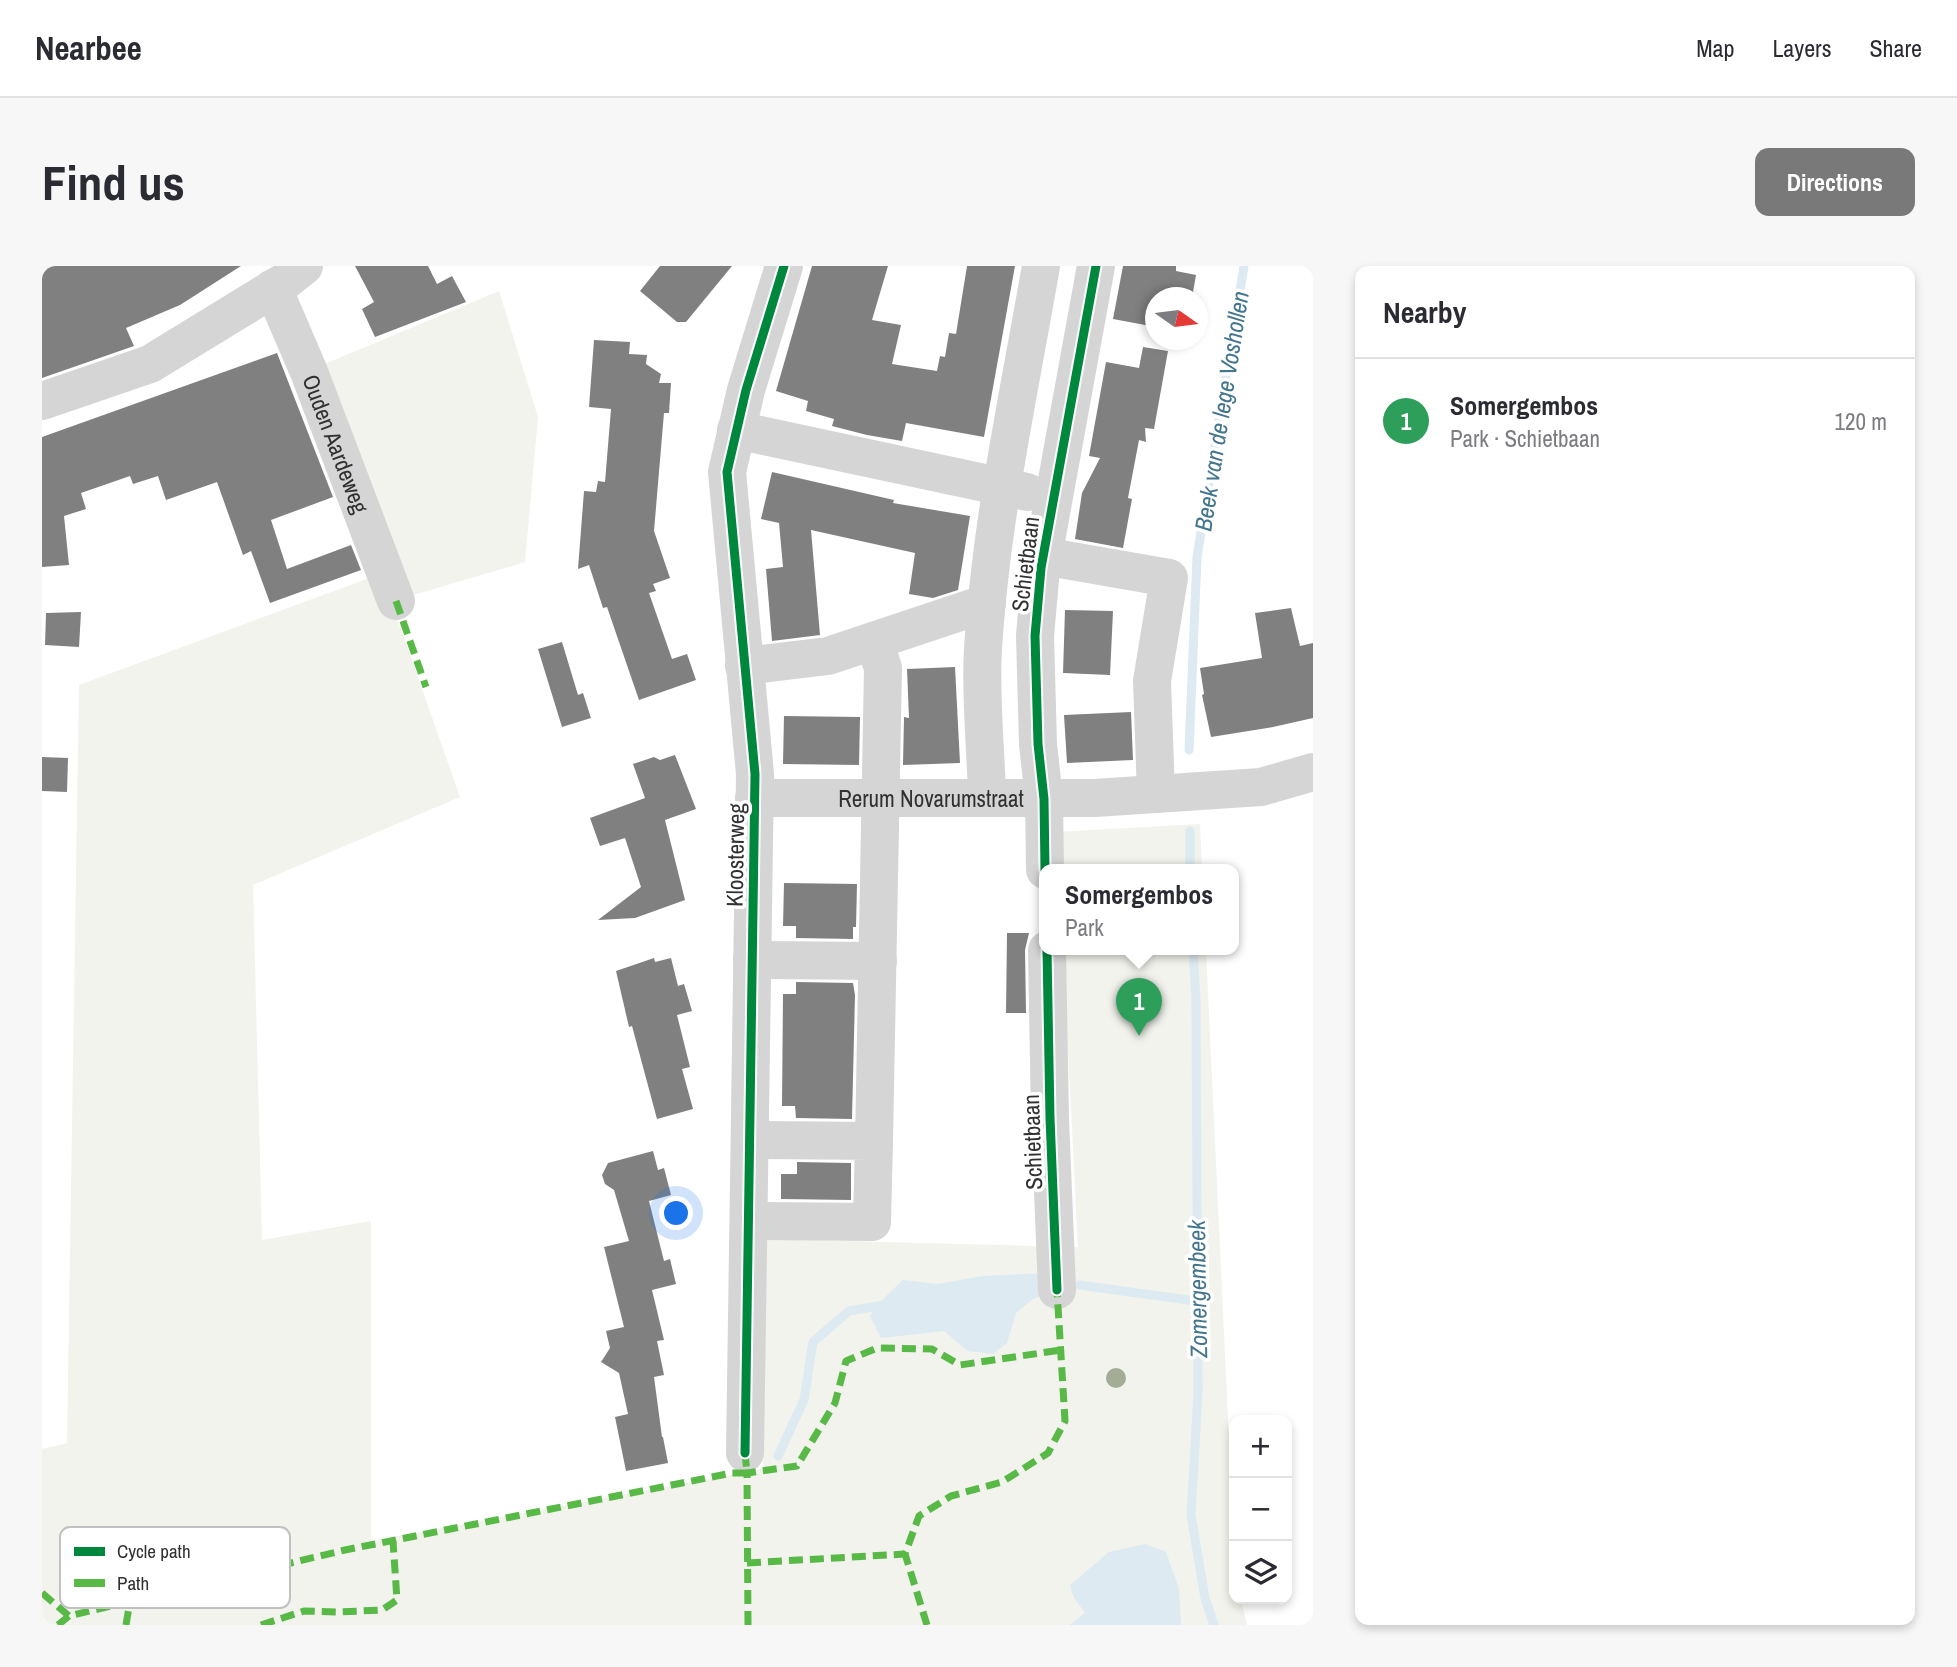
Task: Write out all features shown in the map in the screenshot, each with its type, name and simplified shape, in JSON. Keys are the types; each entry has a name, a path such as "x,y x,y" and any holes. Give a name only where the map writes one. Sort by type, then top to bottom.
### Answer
{"street":[{"path":"42,401 150,364 304,266"},
{"name":"Kloosterweg","path":"745,1453 755,774 727,472 736,430 784,266"},
{"name":"Schietbaan","path":"987,797 983,652 987,603 1003,488 1041,266"},
{"name":"Schietbaan","path":"1045,864 1035,636 1042,556 1096,266"},
{"name":"Ouden Aardeweg","path":"273,288 309,372 396,601"},
{"name":"Schietbaan","path":"736,430 1054,497"},
{"path":"1042,556 1169,578 1152,681 1156,794"},
{"path":"744,666 828,656 878,654 987,603"},
{"path":"749,1221 872,1222 881,799 878,654"},
{"name":"Rerum Novarumstraat","path":"754,798 1044,799 1156,794 1261,787 1313,772"},
{"name":"Schietbaan","path":"1047,955 1057,1279"},
{"path":"752,960 878,961"},
{"path":"750,1140 874,1141"}],"shaded area":[{"path":"499,291 538,417 525,562 393,601 385,584 460,797 253,885 262,1240 371,1221 371,1541 763,1469 766,1239 1078,1247 1063,955 1206,955 1229,1440 1229,1604 1242,1604 1247,1625 42,1625 42,1449 67,1443 79,685 380,574 308,371"},
{"path":"1200,824 1202,864 1058,864 1056,832"},
{"path":"1046,1273 1047,1294 1033,1299 1016,1313 1007,1343 993,1354 968,1351 944,1331 881,1338 870,1316 903,1280 937,1284 983,1276"},
{"path":"1145,1544 1166,1552 1179,1589 1181,1625 1070,1625 1085,1613 1073,1596 1070,1585 1109,1552"}],"building":[{"path":"42,266 241,266 180,305 126,328 134,346 42,378"},
{"path":"355,266 428,266 437,284 452,276 466,302 375,337 362,309 374,302"},
{"path":"660,266 732,266 686,322 677,322 640,291"},
{"path":"812,266 888,266 872,320 901,325 892,364 937,371 940,356 945,357 949,333 956,334 967,266 1015,266 984,437 906,423 902,441 867,435 832,426 834,419 806,411 808,401 776,391"},
{"path":"1123,266 1176,266 1176,271 1196,275 1194,287 1145,287 1145,325 1113,319"},
{"path":"594,340 630,342 629,354 647,355 646,364 661,374 659,383 671,383 669,413 664,413 654,531 670,578 653,584 656,591 649,593 672,659 687,654 696,680 639,700 607,607 603,608 589,565 578,569 584,491 596,492 598,481 605,482 611,409 589,407"},
{"path":"1143,347 1145,350 1168,351 1154,429 1145,428 1146,442 1139,440 1128,498 1132,499 1123,548 1075,539 1082,493 1100,458 1089,456 1106,362 1139,368"},
{"path":"277,353 333,497 271,520 287,569 351,545 361,570 270,603 251,551 243,555 217,482 166,500 158,476 133,484 130,476 81,493 86,509 64,516 69,565 42,567 42,437"},
{"path":"772,472 894,500 893,503 970,516 958,590 933,598 909,594 915,553 811,530 820,635 772,641 766,569 783,567 779,523 761,519"},
{"path":"1291,608 1300,646 1313,643 1313,718 1211,737 1202,695 1200,668 1262,658 1255,613"},
{"path":"1065,610 1113,611 1110,675 1063,673"},
{"path":"81,612 79,647 45,645 46,613"},
{"path":"562,642 578,695 583,693 591,718 562,727 538,649"},
{"path":"955,667 960,763 903,765 904,717 909,718 907,669"},
{"path":"1131,712 1133,760 1067,763 1064,715"},
{"path":"784,716 860,717 859,765 783,764"},
{"path":"675,755 696,809 665,820 685,900 635,918 598,920 641,887 625,838 600,846 590,818 645,798 633,764 654,757 660,760"},
{"path":"42,757 68,758 67,792 42,791"},
{"path":"784,883 857,884 856,927 853,927 853,939 796,938 796,926 783,926"},
{"path":"1007,933 1029,933 1025,950 1026,1013 1006,1013"},
{"path":"654,958 655,962 671,958 678,986 684,984 692,1011 677,1015 690,1067 682,1069 693,1109 657,1119 632,1026 629,1027 616,971"},
{"path":"796,982 853,983 852,1119 796,1118 795,1106 782,1106 783,994 796,994"},
{"path":"653,1151 658,1170 664,1168 671,1195 649,1201 664,1261 670,1259 676,1284 652,1290 664,1340 657,1341 664,1375 654,1377 668,1463 626,1471 615,1417 628,1414 619,1373 601,1362 610,1348 606,1331 624,1327 604,1247 629,1241 614,1190 605,1184 602,1175 608,1163"},
{"path":"797,1162 851,1163 851,1200 781,1199 781,1174 797,1174"}],"waterway":[{"name":"Beek van de lege Voshollen","path":"1189,750 1197,557 1244,266"},
{"name":"Zomergembeek","path":"1190,831 1190,864"},
{"name":"Zomergembeek","path":"1193,955 1196,1000 1198,1393 1191,1515 1205,1598 1214,1625"},
{"path":"1079,1285 1196,1301"},
{"path":"778,1456 804,1400 813,1342 849,1311 889,1304"}],"marked path":[{"path":"396,601 426,687"},
{"path":"927,1625 905,1554 919,1516 951,1496 1002,1482 1048,1453 1065,1421 1057,1290"},
{"path":"748,1625 747,1473 797,1466 835,1403 846,1361 877,1348 932,1349 960,1365 1061,1350"},
{"path":"290,1563 732,1473 747,1473 745,1453"},
{"path":"261,1625 304,1611 382,1610 397,1600 393,1541"},
{"path":"747,1563 905,1554"},
{"path":"42,1593 69,1616"},
{"path":"58,1625 69,1616 102,1608"},
{"path":"126,1625 129,1608"}],"cycle path":[{"path":"745,1453 755,774 727,472 746,390 784,266"},
{"path":"1045,864 1035,636 1041,568 1096,266"},
{"path":"1047,955 1057,1290"}],"place":[{"name":"Somergembos","path":"1139,1036"}]}
